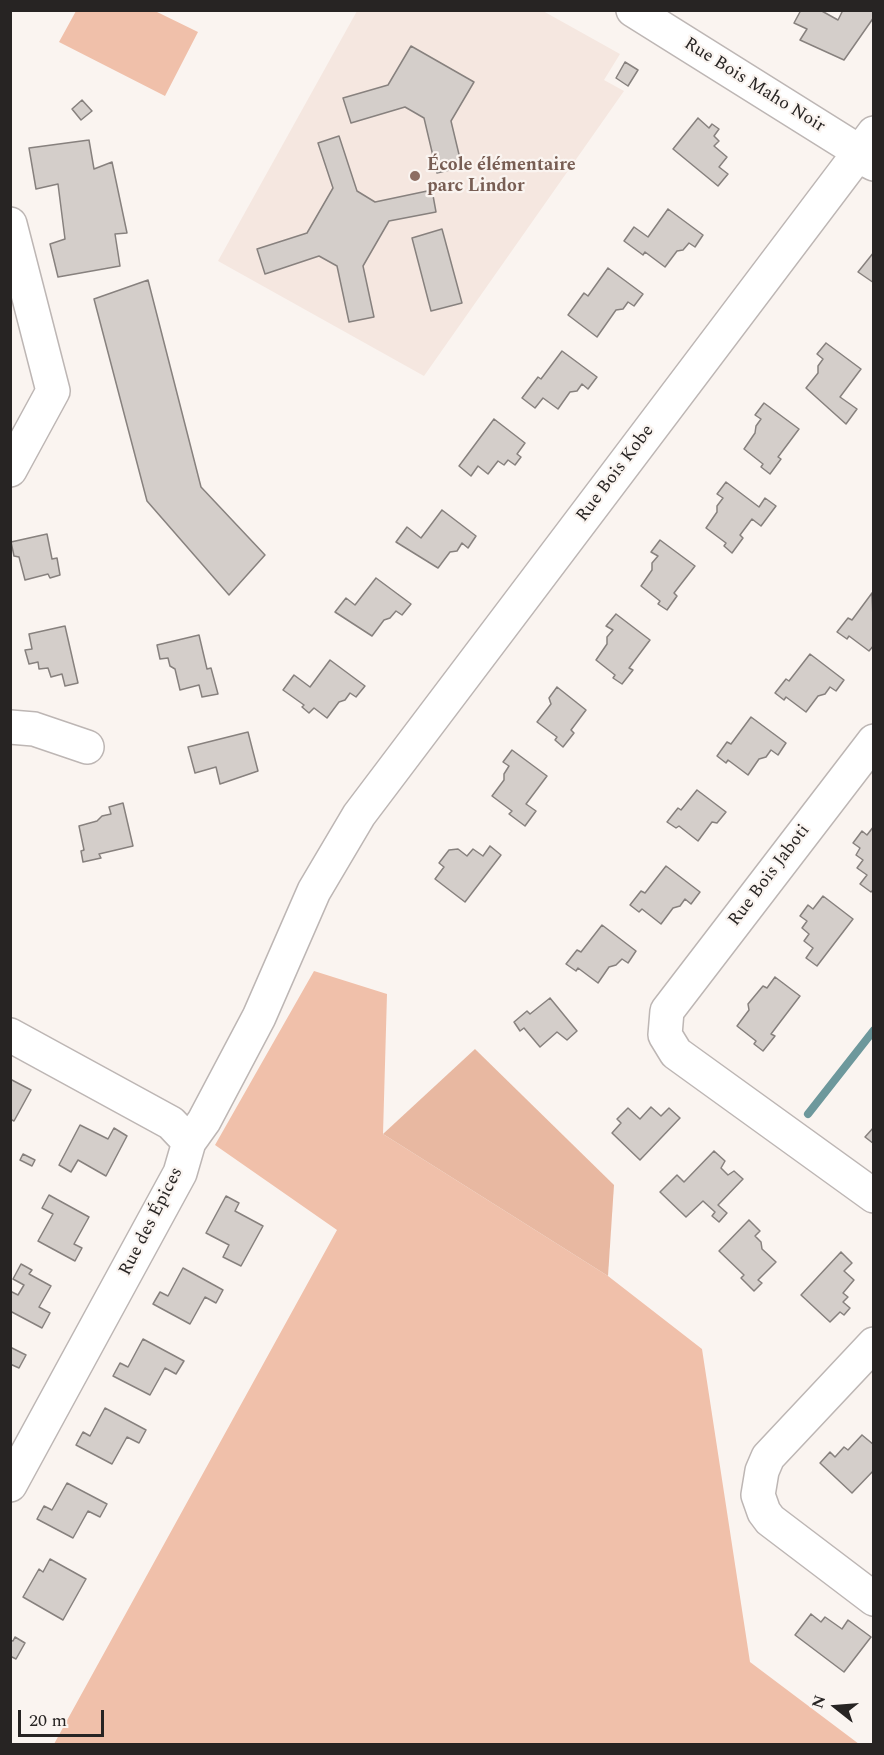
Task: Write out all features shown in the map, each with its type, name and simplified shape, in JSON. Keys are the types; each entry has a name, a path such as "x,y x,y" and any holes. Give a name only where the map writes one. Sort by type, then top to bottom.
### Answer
{"street":[{"name":"Rue Bois Maho Noir","path":"633,10 847,144 868,151"},
{"name":"Rue Bois Kobe","path":"189,1142 204,1120 258,1017 314,891 358,815 868,151"},
{"path":"10,224 53,391 10,470"},
{"path":"10,728 34,729 87,747"},
{"name":"Rue Bois Jaboti","path":"873,741 667,1011 665,1035 676,1053 873,1196"},
{"path":"10,1035 171,1123 189,1142"},
{"name":"Rue des Épices","path":"10,1485 180,1173 189,1142"},
{"path":"873,1344 768,1457 759,1486 764,1512 770,1520 873,1599"}],"shaded area":[{"path":"76,11 155,11 198,32 165,96 59,42"},
{"name":"École élémentaire parc Lindor","path":"357,11 543,11 620,54 604,80 624,91 424,376 218,261"},
{"path":"314,971 387,994 383,1134 608,1276 702,1349 750,1662 859,1744 54,1744 337,1230 215,1145"},
{"path":"475,1049 614,1185 608,1276 383,1134"}],"building":[{"path":"801,10 820,10 838,20 843,10 873,10 874,17 844,60 800,40 807,29 794,23"},
{"path":"411,46 474,82 451,121 462,167 437,173 424,118 405,107 351,123 343,98 388,85"},
{"path":"625,62 638,70 628,86 616,78"},
{"path":"82,100 92,111 81,120 72,109"},
{"path":"698,118 709,128 712,124 719,129 714,136 719,141 714,146 727,157 719,167 728,174 718,186 673,149"},
{"path":"339,136 357,191 375,202 432,190 436,212 389,221 363,266 374,317 349,322 337,266 319,256 265,274 257,249 307,233 333,188 318,143"},
{"path":"89,140 94,169 112,162 127,233 115,234 120,266 58,277 50,244 65,239 58,184 36,189 29,148"},
{"path":"668,209 703,235 695,247 689,243 683,250 677,251 665,267 645,252 643,255 624,241 634,227 648,237"},
{"path":"442,229 462,303 431,311 412,238"},
{"path":"874,252 874,283 858,272"},
{"path":"608,268 643,294 634,306 628,302 623,309 616,310 597,337 568,315 584,293 588,296"},
{"path":"148,280 201,487 265,555 229,595 147,501 94,299"},
{"path":"826,343 861,369 840,397 857,409 846,424 806,388 818,373 818,366 823,359 817,354"},
{"path":"562,351 597,377 588,389 582,384 577,391 570,392 558,409 543,398 535,408 522,398 538,377 541,379"},
{"path":"764,403 799,429 778,457 781,459 770,474 761,467 763,464 744,449 755,433 756,426 761,419 755,415"},
{"path":"494,419 525,443 517,454 521,457 515,465 508,460 504,465 498,461 488,474 478,466 471,476 459,466"},
{"path":"726,482 759,507 765,498 776,506 761,526 752,519 740,535 743,538 732,553 724,546 726,543 706,528 717,512 717,506 723,498 717,494"},
{"path":"442,510 476,536 468,548 462,543 457,551 450,552 438,568 396,542 407,527 421,538"},
{"path":"47,534 52,559 57,558 60,575 50,578 48,574 25,580 19,557 14,556 11,542"},
{"path":"660,540 695,566 674,593 677,596 667,610 658,604 660,601 641,586 658,556 651,552"},
{"path":"376,578 411,604 402,615 396,611 390,618 384,620 372,636 335,612 346,598 355,605"},
{"path":"872,593 874,645 869,651 849,636 847,639 837,632 848,618 852,620"},
{"path":"616,614 650,640 629,668 633,670 622,684 613,678 615,675 596,660 613,630 606,626"},
{"path":"65,626 78,683 65,686 62,674 51,677 48,668 39,669 38,662 29,664 25,650 32,649 29,634"},
{"path":"199,635 207,669 211,668 218,694 202,697 199,685 180,690 175,669 170,666 168,658 160,659 157,645"},
{"path":"810,654 844,680 836,691 830,687 825,694 818,696 806,712 786,697 784,700 775,693 786,679 789,681"},
{"path":"330,660 365,686 356,697 350,693 345,700 339,702 327,718 314,708 309,713 302,707 304,705 283,690 294,675 310,687"},
{"path":"557,687 586,710 571,730 574,733 563,747 555,740 557,737 537,722 551,704 549,698"},
{"path":"751,717 786,743 778,755 771,750 766,757 759,759 748,775 728,760 726,763 717,756 727,742 731,744"},
{"path":"248,732 258,771 220,784 216,767 195,773 188,747"},
{"path":"512,750 547,776 526,804 536,811 525,826 509,814 512,811 492,796 504,780 504,774 509,766 503,762"},
{"path":"697,790 726,812 717,823 712,822 698,841 679,826 676,828 667,822 678,808 681,810"},
{"path":"123,803 133,846 99,854 101,858 83,862 81,851 84,850 79,826 111,814 109,807"},
{"path":"874,826 874,889 871,892 860,884 867,875 857,868 863,860 856,855 860,848 853,843 862,831 867,835"},
{"path":"490,846 501,855 465,902 435,879 444,867 439,863 449,850 458,849 467,856 473,849 483,856"},
{"path":"666,866 700,892 691,904 685,899 680,906 673,908 661,924 642,909 639,912 630,905 641,891 645,893"},
{"path":"823,896 853,919 817,966 806,958 813,948 804,941 809,934 802,928 807,921 800,916 808,905 813,909"},
{"path":"602,925 636,951 628,963 622,959 616,965 609,967 598,983 578,968 576,971 566,964 577,950 581,952"},
{"path":"775,977 800,996 771,1034 775,1036 763,1051 754,1044 756,1041 737,1026 749,1010 748,1004 763,986 767,988"},
{"path":"550,998 577,1031 567,1040 557,1032 540,1047 524,1028 520,1031 514,1022 527,1011 530,1014"},
{"path":"10,1079 31,1090 14,1121 10,1119"},
{"path":"651,1107 661,1116 669,1108 680,1118 640,1160 612,1133 621,1123 617,1119 628,1108 640,1119"},
{"path":"80,1125 108,1139 114,1128 127,1136 106,1176 78,1160 71,1172 59,1165"},
{"path":"874,1127 874,1144 865,1137"},
{"path":"714,1151 725,1161 721,1168 728,1175 734,1171 743,1179 718,1205 727,1213 719,1222 712,1216 715,1212 703,1201 686,1217 660,1192 677,1175 684,1182"},
{"path":"23,1154 35,1160 32,1166 20,1160"},
{"path":"49,1195 89,1217 74,1244 82,1248 75,1261 38,1241 53,1214 42,1208"},
{"path":"226,1196 239,1203 235,1211 263,1226 241,1266 223,1257 229,1245 206,1233"},
{"path":"749,1220 760,1231 755,1236 761,1242 762,1249 776,1262 758,1280 762,1283 754,1291 741,1278 744,1275 719,1251"},
{"path":"841,1252 852,1263 844,1271 854,1280 843,1293 848,1297 843,1302 850,1308 844,1315 840,1312 830,1322 801,1295"},
{"path":"21,1264 32,1270 29,1274 51,1286 39,1307 50,1313 42,1328 10,1311 10,1291 18,1295 24,1285 13,1279"},
{"path":"183,1268 223,1290 216,1303 205,1297 190,1324 153,1304 160,1292 168,1296"},
{"path":"143,1339 184,1361 176,1374 165,1368 150,1395 113,1376 120,1363 128,1367"},
{"path":"10,1347 26,1355 19,1368 10,1364"},
{"path":"105,1408 146,1430 139,1443 127,1437 112,1464 76,1445 83,1432 90,1436"},
{"path":"862,1435 874,1445 874,1470 852,1493 820,1463 830,1452 835,1457 844,1447 848,1450"},
{"path":"67,1483 107,1504 100,1517 88,1511 73,1538 37,1519 44,1506 52,1510"},
{"path":"50,1559 86,1579 63,1620 23,1597 39,1569 43,1572"},
{"path":"811,1614 821,1622 825,1617 842,1629 848,1620 871,1637 844,1672 795,1635"},
{"path":"15,1637 25,1643 16,1659 12,1657 10,1659 10,1640 13,1641"}],"waterway":[{"path":"808,1114 874,1030"}],"place":[{"name":"École élémentaire parc Lindor","path":"415,176"}]}
